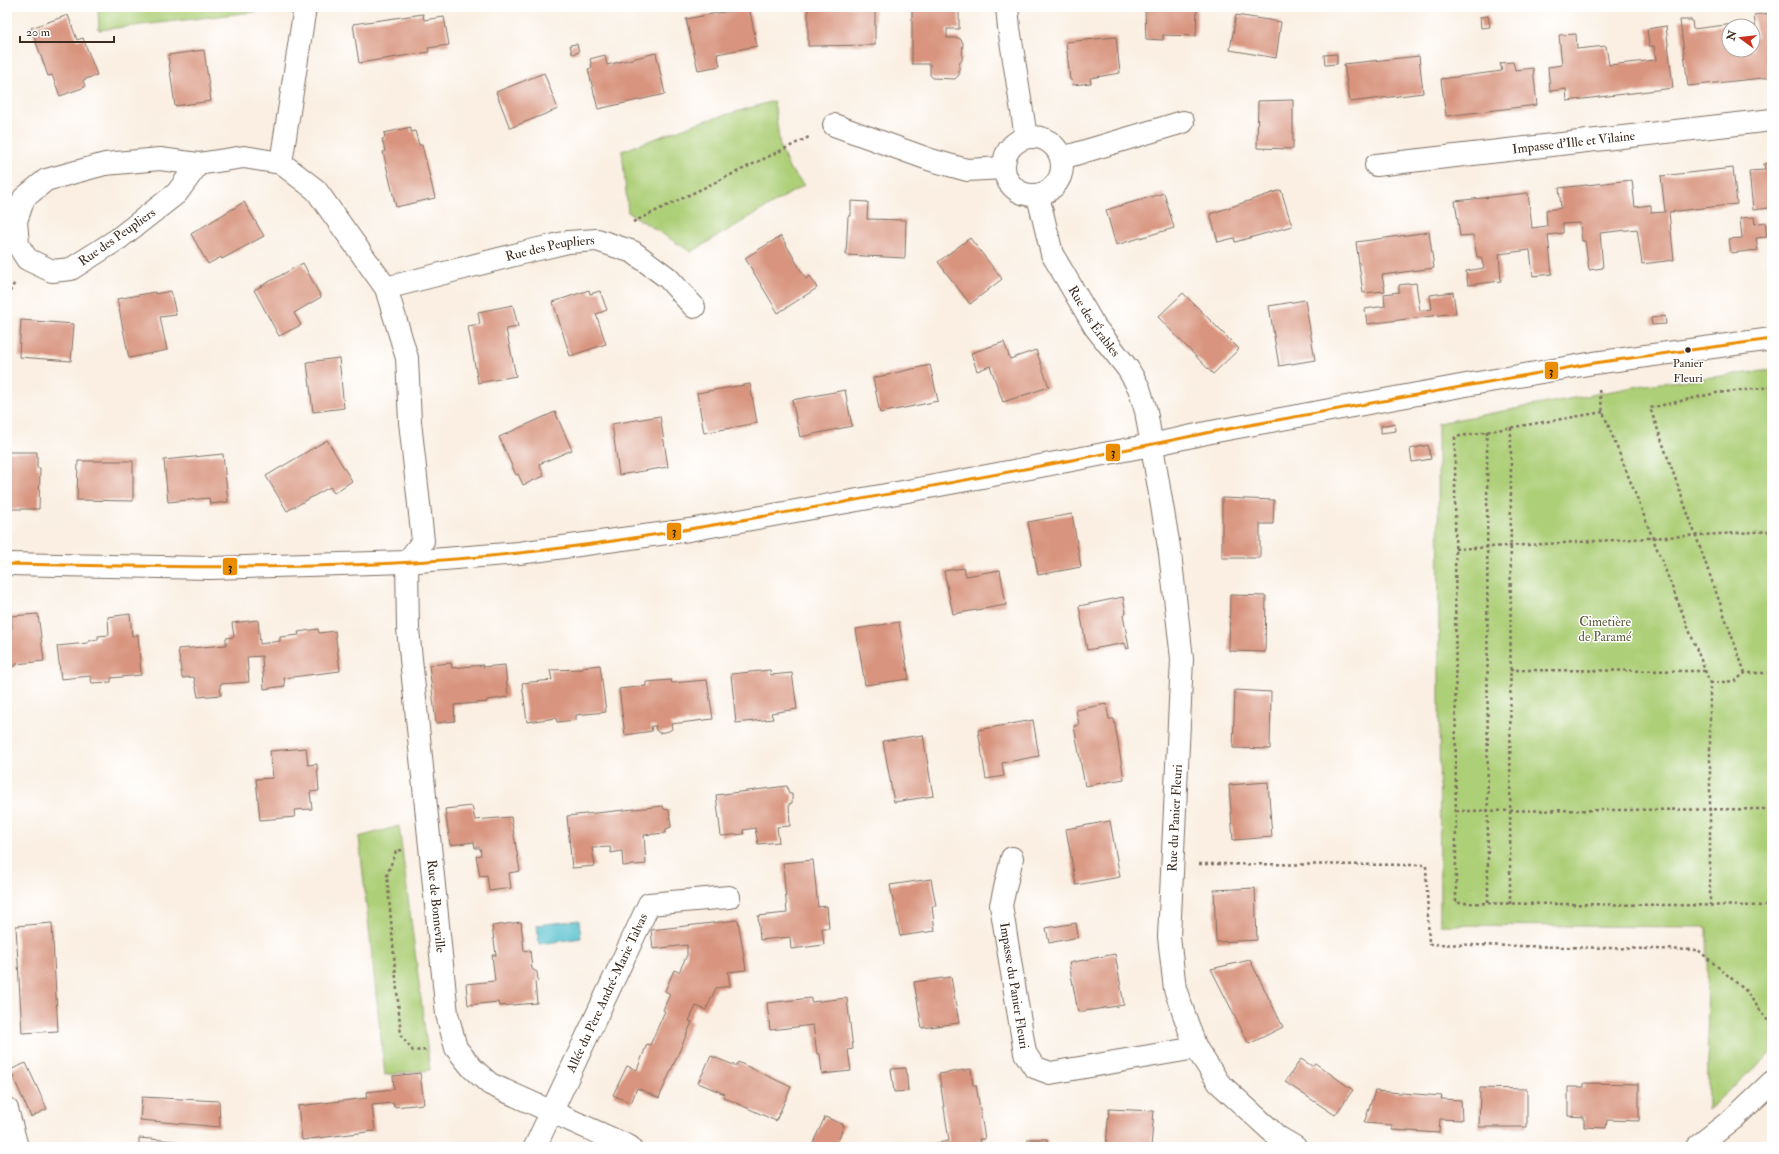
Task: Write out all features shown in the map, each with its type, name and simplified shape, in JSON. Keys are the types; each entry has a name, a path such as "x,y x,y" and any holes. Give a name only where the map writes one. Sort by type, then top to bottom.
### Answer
{"street":[{"path":"281,163 305,7"},
{"path":"1007,7 1026,137"},
{"name":"Impasse d'Ille et Vilaine","path":"1376,165 1772,120"},
{"path":"1062,158 1183,122"},
{"path":"834,125 931,160 967,170 1003,168"},
{"path":"1026,137 1041,138 1054,145 1062,158 1061,175 1057,182 1053,188 1038,196 1021,194 1008,184 1003,168 1005,154 1014,143 1026,137"},
{"name":"Rue des Peupliers","path":"198,164 177,193 118,239 71,269 52,270 46,268 27,259 18,245 16,221 24,198 46,180 105,164 160,159 198,164 244,157 281,163 316,190 386,288 407,358 410,422 422,520 423,541 406,562"},
{"name":"Rue des Érables","path":"1038,196 1052,254 1095,327 1128,369 1139,388 1146,411 1151,445"},
{"name":"Rue des Peupliers","path":"386,288 545,247 568,242 597,240 632,252 668,278 694,307"},
{"path":"7,564 211,568 406,562 519,553 689,530 1151,445 1227,429 1594,363 1772,339"},
{"name":"Rue du Panier Fleuri","path":"1151,445 1170,553 1182,659 1169,937 1175,989 1196,1048 1219,1083 1278,1137 1295,1147"},
{"name":"Rue de Bonneville","path":"406,562 408,629 447,1014 456,1048 472,1068 490,1084 630,1147"},
{"name":"Impasse du Panier Fleuri","path":"1012,858 1002,905 1024,1053 1034,1067 1050,1072 1196,1048"},
{"name":"Allée du Père André-Marie Talvas","path":"552,1111 649,904 728,897"},
{"path":"1697,1147 1734,1118 1772,1082"},
{"path":"7,1109 17,1147"},
{"path":"535,1147 552,1111"}],"path":[{"path":"597,240 834,125"},
{"path":"1594,363 1602,412 1710,683 1710,905"},
{"path":"1746,673 1650,408 1716,392 1772,387"},
{"path":"1602,412 1455,437 1456,903 1772,906"},
{"path":"1510,904 1511,427"},
{"path":"1487,432 1488,903"},
{"path":"1456,548 1772,531"},
{"path":"1510,670 1705,671"},
{"path":"1710,683 1735,681 1746,673 1772,673"},
{"path":"1456,811 1772,809"},
{"path":"430,845 396,851 387,875 401,1036 413,1051 456,1048"},
{"path":"1172,864 1426,865 1429,944 1698,950 1745,990 1772,1026"}],"green space":[{"path":"98,7 296,7 99,30"},
{"path":"774,101 780,147 789,168 804,185 691,252 628,212 622,151 697,123"},
{"name":"Cimetière de Paramé","path":"1772,370 1772,1052 1708,1109 1707,927 1440,925 1438,423 1645,385"},
{"path":"399,826 430,1070 385,1075 359,837"}],"water":[{"path":"579,920 581,938 539,944 537,925"}],"building":[{"path":"749,7 757,46 717,54 720,66 698,70 686,19"},
{"path":"808,7 875,7 875,45 808,46"},
{"path":"912,7 959,7 959,29 947,29 947,38 959,38 963,42 962,60 959,64 959,75 955,79 933,78 930,75 930,64 912,64"},
{"path":"1145,7 1197,7 1196,36 1163,35 1163,40 1146,39"},
{"path":"1772,13 1772,77 1688,86 1680,20 1692,20 1693,29 1721,26 1721,58 1761,58 1761,18 1754,18 1754,15"},
{"path":"423,14 424,20 444,17 449,45 428,48 429,52 359,63 353,24"},
{"path":"68,15 77,40 83,38 97,75 83,80 85,87 60,96 52,75 48,76 31,28"},
{"path":"1236,15 1281,22 1276,58 1230,50"},
{"path":"1488,16 1490,27 1481,28 1480,17"},
{"path":"1666,26 1673,88 1567,101 1566,89 1550,91 1548,67 1562,65 1559,35 1576,34 1577,49 1606,46 1609,65 1656,60 1654,46 1649,46 1647,29"},
{"path":"1116,37 1120,73 1090,78 1091,83 1073,85 1072,80 1070,80 1066,42"},
{"path":"577,44 579,52 572,54 570,45"},
{"path":"204,50 211,101 175,106 168,55"},
{"path":"656,53 665,94 598,109 588,69 592,68 590,59 605,55 607,65"},
{"path":"1337,54 1337,64 1325,65 1324,55"},
{"path":"1419,56 1423,93 1350,102 1344,64"},
{"path":"1513,62 1515,70 1533,68 1537,105 1446,116 1441,79 1502,71 1500,63"},
{"path":"544,73 558,109 510,128 496,92"},
{"path":"1293,100 1293,149 1257,148 1258,101"},
{"path":"411,127 411,132 415,131 419,145 422,145 435,198 396,207 383,152 385,151 382,139 385,138 384,133"},
{"path":"1772,163 1772,199 1768,199 1769,208 1753,210 1749,171 1765,170 1764,164"},
{"path":"1733,168 1737,204 1669,212 1674,260 1642,264 1637,229 1600,233 1603,268 1589,270 1585,241 1582,241 1580,223 1563,224 1563,233 1548,235 1552,274 1533,276 1530,250 1499,254 1501,281 1468,285 1466,271 1484,268 1481,257 1477,257 1473,235 1460,236 1455,201 1528,193 1532,228 1547,226 1546,210 1561,208 1559,188 1632,180 1635,207 1651,205 1651,213 1665,212 1661,176"},
{"path":"1281,190 1292,226 1235,242 1234,238 1218,242 1210,214"},
{"path":"1164,193 1174,228 1116,245 1106,210"},
{"path":"851,201 868,202 867,219 906,220 905,258 846,255 848,216 851,216"},
{"path":"244,202 264,236 222,259 221,257 208,264 191,234"},
{"path":"1754,217 1755,224 1765,222 1767,237 1756,238 1758,250 1731,253 1729,239 1742,238 1740,218"},
{"path":"1429,232 1434,268 1382,275 1385,291 1363,293 1356,242"},
{"path":"781,236 806,279 810,276 817,288 778,313 745,258"},
{"path":"970,238 1002,279 970,304 938,262"},
{"path":"303,263 321,297 294,313 301,325 279,336 254,290"},
{"path":"1416,283 1420,311 1432,309 1430,295 1453,292 1456,313 1367,324 1365,309 1385,306 1384,294 1399,292 1399,285"},
{"path":"589,290 590,294 600,291 607,310 596,314 606,344 570,356 553,302"},
{"path":"171,291 176,315 160,317 167,350 129,358 117,299 155,292 155,294"},
{"path":"1183,293 1239,349 1213,374 1158,317"},
{"path":"1305,300 1315,360 1279,366 1269,306"},
{"path":"513,305 518,327 506,329 516,376 478,383 468,326 480,324 478,312"},
{"path":"1665,316 1666,324 1652,325 1651,318"},
{"path":"21,320 74,324 71,361 19,357"},
{"path":"1004,342 1010,359 1036,350 1049,387 1003,402 990,366 977,371 971,353"},
{"path":"339,358 344,408 313,412 307,362"},
{"path":"930,365 938,401 880,413 873,378"},
{"path":"750,384 757,423 704,433 697,393"},
{"path":"845,390 852,426 800,437 792,400"},
{"path":"555,412 572,450 539,464 544,476 523,485 518,474 516,475 499,437"},
{"path":"660,416 668,467 619,475 612,424"},
{"path":"1395,423 1396,431 1381,433 1381,426"},
{"path":"327,440 352,481 334,493 330,487 287,511 266,476"},
{"path":"1428,445 1431,459 1412,462 1410,449"},
{"path":"7,452 37,452 37,468 40,468 39,509 7,509"},
{"path":"223,454 228,502 210,504 209,498 168,502 164,460"},
{"path":"78,461 133,461 133,501 77,500"},
{"path":"1222,498 1274,500 1273,524 1260,524 1260,558 1222,558"},
{"path":"1072,514 1081,567 1038,575 1028,522"},
{"path":"964,568 966,576 1000,570 1006,605 953,614 944,571"},
{"path":"1230,595 1266,596 1265,652 1229,651"},
{"path":"1123,597 1126,613 1123,615 1129,648 1127,649 1125,643 1087,650 1079,606"},
{"path":"38,614 44,661 16,664 16,666 10,667 11,673 7,676 7,628 12,628 11,616"},
{"path":"130,614 132,636 138,635 141,675 111,678 111,682 92,683 90,676 61,679 57,646 88,643 89,641 98,640 98,636 109,635 108,617"},
{"path":"258,620 260,644 280,641 280,637 299,635 298,632 318,629 319,633 335,631 340,671 284,678 285,686 264,689 262,656 247,657 249,682 220,684 221,695 198,697 194,677 182,678 178,649 226,645 226,638 234,637 232,623"},
{"path":"899,622 909,679 865,685 856,629"},
{"path":"451,663 452,668 483,665 483,667 505,665 508,697 487,700 487,702 454,705 455,721 436,723 429,665"},
{"path":"600,665 606,712 576,715 576,720 557,722 556,718 527,722 522,683 552,680 550,670 583,669 583,667"},
{"path":"770,670 771,675 792,673 797,709 771,713 773,719 736,723 731,674"},
{"path":"671,680 672,683 707,680 713,719 671,724 672,729 659,733 655,729 656,726 651,726 652,731 625,735 619,689 646,686 646,682"},
{"path":"1235,690 1271,692 1270,749 1233,748"},
{"path":"1106,704 1109,719 1114,719 1124,779 1085,786 1074,726 1079,725 1076,710"},
{"path":"1033,720 1039,756 1002,763 1004,776 986,779 978,730"},
{"path":"923,735 933,796 894,802 883,741"},
{"path":"306,748 308,765 317,764 319,791 310,792 312,809 294,810 295,817 260,820 256,779 273,778 270,751"},
{"path":"1268,782 1272,837 1233,840 1229,785"},
{"path":"787,786 789,794 792,794 792,803 789,804 790,826 777,827 779,842 758,844 755,828 743,830 744,834 721,836 716,795"},
{"path":"472,806 475,820 511,817 520,871 509,873 511,888 489,891 487,875 480,876 476,856 481,855 480,848 475,848 474,842 450,845 445,809"},
{"path":"663,806 664,809 669,810 671,827 666,829 666,833 644,835 646,864 623,866 622,851 611,853 610,847 592,848 595,866 572,868 567,816"},
{"path":"1110,821 1120,877 1076,885 1066,829"},
{"path":"813,860 818,907 827,906 829,928 822,928 824,945 791,949 790,937 760,940 758,916 787,913 783,863"},
{"path":"931,879 936,906 932,906 935,931 900,936 890,885"},
{"path":"1255,888 1257,940 1216,942 1214,890"},
{"path":"738,920 746,970 728,972 730,986 716,988 706,1010 696,1006 689,1021 692,1022 659,1098 637,1088 631,1103 613,1095 627,1066 637,1070 647,1044 650,1045 665,1011 663,1010 670,994 665,991 674,970 679,972 687,955 687,945 653,949 651,930"},
{"path":"521,922 524,951 530,950 532,969 537,972 538,981 535,982 537,1003 499,1006 498,1002 468,1005 466,984 495,981 492,955 496,955 492,926"},
{"path":"52,923 58,1031 22,1033 16,926"},
{"path":"1076,923 1078,937 1049,943 1046,928"},
{"path":"1115,954 1124,1005 1078,1012 1069,963"},
{"path":"1250,960 1283,1027 1249,1044 1211,969"},
{"path":"951,977 959,1023 922,1028 914,982"},
{"path":"811,998 811,1002 847,998 853,1049 848,1050 851,1071 822,1074 820,1054 817,1054 813,1025 770,1030 767,1003"},
{"path":"711,1056 736,1066 738,1062 791,1087 776,1121 723,1097 725,1094 698,1083"},
{"path":"1301,1059 1312,1066 1315,1063 1353,1090 1335,1115 1285,1082"},
{"path":"26,1063 47,1109 31,1117 10,1070"},
{"path":"906,1068 908,1091 894,1092 891,1069"},
{"path":"971,1069 973,1085 976,1085 985,1139 979,1139 981,1147 926,1147 925,1145 949,1141 939,1074"},
{"path":"420,1073 424,1104 394,1107 393,1103 372,1105 375,1131 302,1140 298,1106 367,1098 366,1092 394,1089 393,1076"},
{"path":"1584,1083 1639,1084 1639,1121 1607,1120 1606,1128 1584,1127 1584,1117 1568,1116 1568,1087 1584,1087"},
{"path":"1480,1088 1527,1089 1527,1127 1479,1127"},
{"path":"1375,1091 1442,1096 1441,1099 1461,1100 1462,1120 1440,1119 1439,1133 1392,1130 1392,1125 1364,1123"},
{"path":"142,1097 219,1101 220,1127 140,1120"},
{"path":"1109,1109 1154,1111 1151,1147 1106,1147"},
{"path":"825,1117 844,1125 836,1146 839,1147 811,1147"},
{"path":"139,1138 174,1141 173,1147 139,1147"},
{"path":"1028,1139 1047,1139 1048,1147 1027,1147"}],"transit line":[{"name":"3","path":"7,564 199,567 327,566 455,559 601,543 983,477 1211,432 1594,363 1772,339"}],"place":[{"name":"Panier Fleuri","path":"1688,350"}]}
